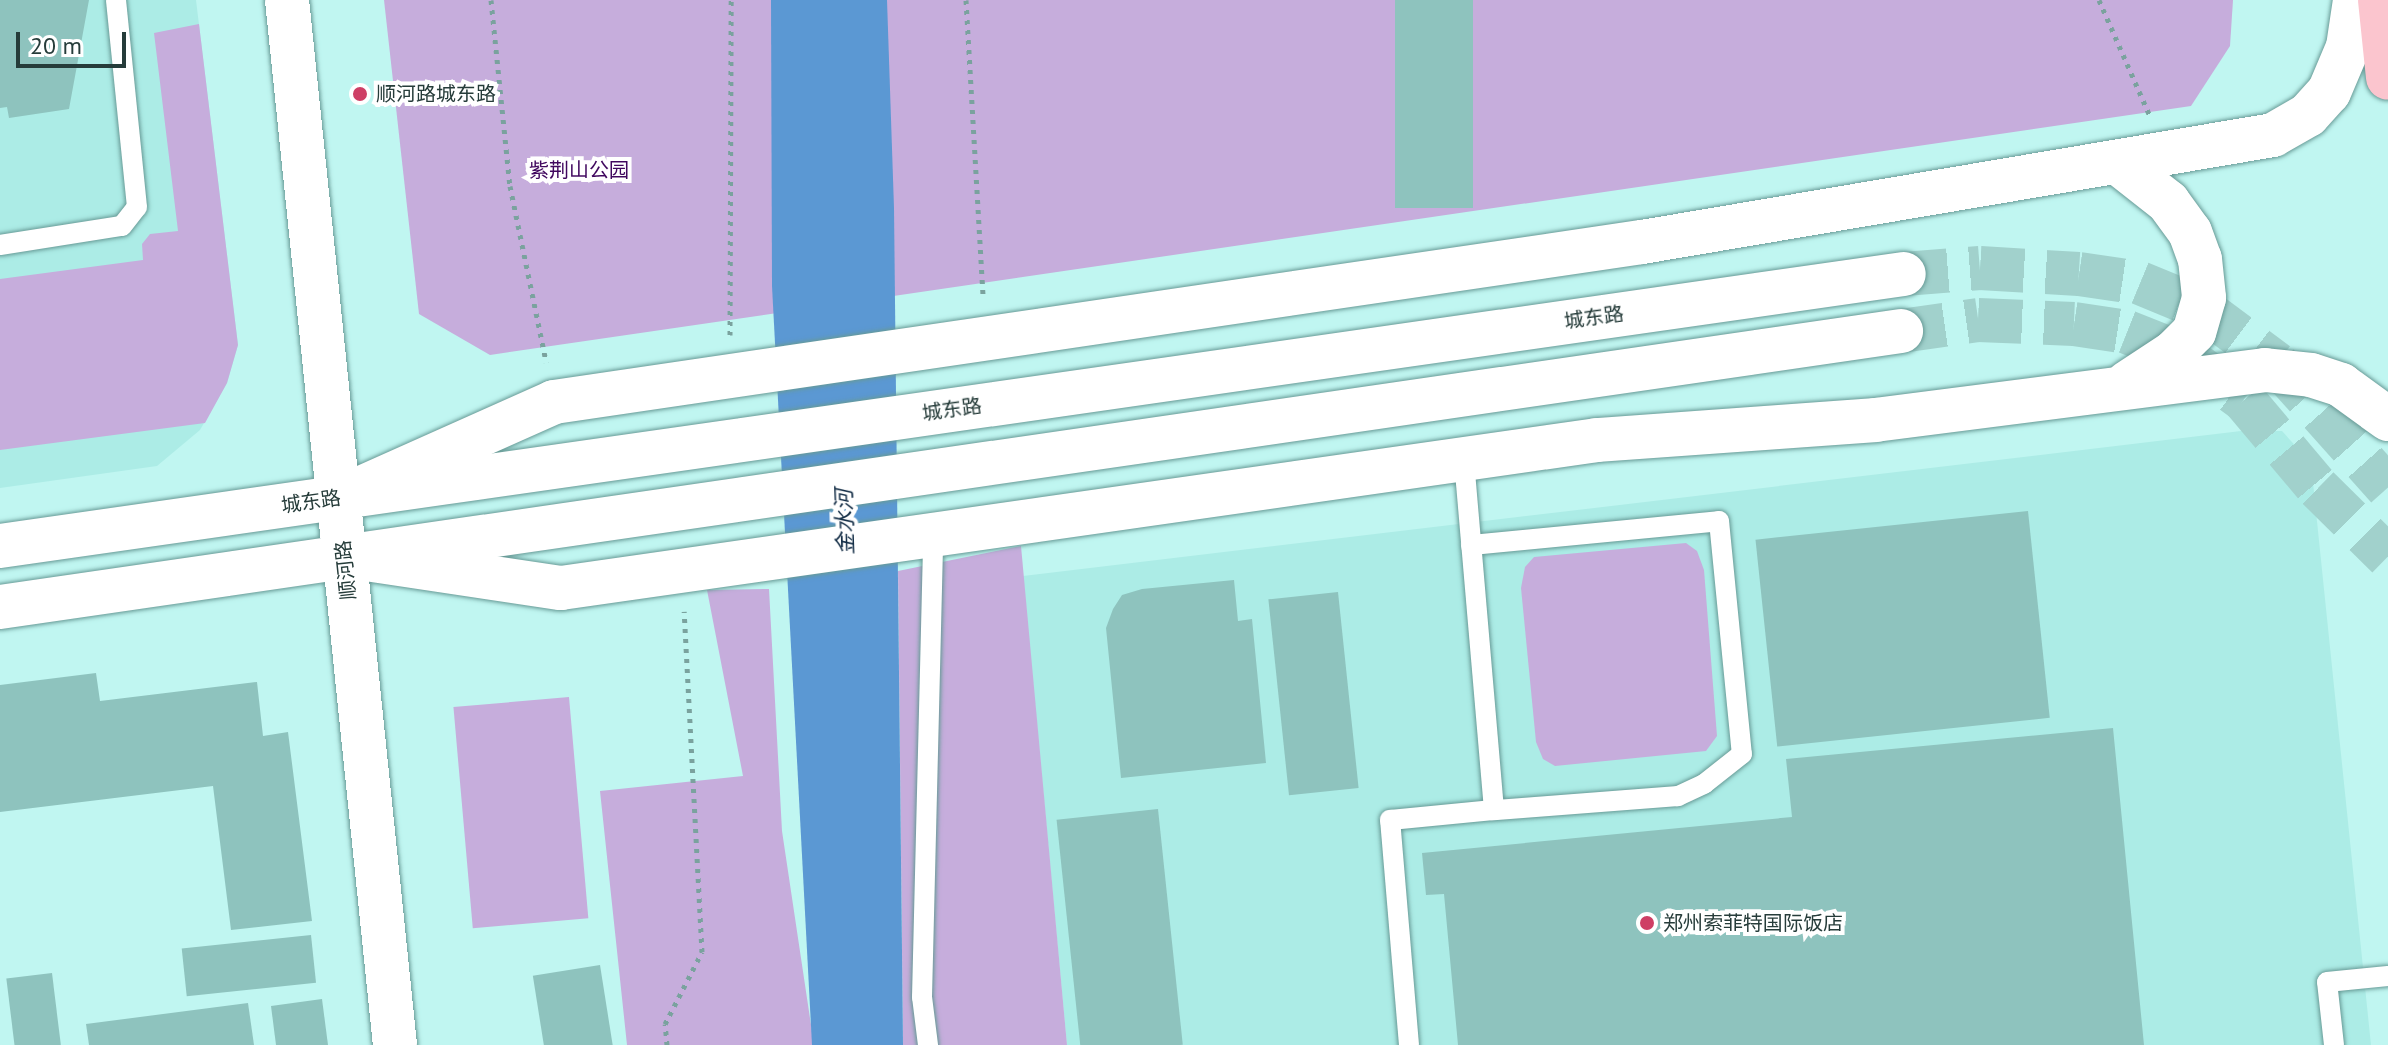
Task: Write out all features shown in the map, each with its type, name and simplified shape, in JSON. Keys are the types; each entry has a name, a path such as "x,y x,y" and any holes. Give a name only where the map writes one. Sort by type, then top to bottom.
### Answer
{"main road":[{"path":"2380,0 2388,78"}],"street":[{"name":"顺河路","path":"287,0 339,498 348,558 395,1045"},
{"path":"339,498 554,402 1642,242 2273,135 2308,115 2329,92 2348,47 2355,0"},
{"path":"2116,389 2194,332 2204,298 2200,259 2190,232 2168,202 2117,162"},
{"name":"城东路","path":"0,546 1904,274"},
{"path":"0,607 1901,331"},
{"path":"348,558 561,588 1597,440 1875,420 2265,370 2311,375 2341,385 2388,419"}],"lane":[{"path":"0,245 122,226 137,207 116,0"},
{"path":"1464,458 1494,810"},
{"path":"1409,1045 1390,820 1678,796 1704,784 1742,754 1719,521 1471,545"},
{"path":"928,1045 922,997 933,534"},
{"path":"2334,1045 2327,982 2388,976"}],"path":[{"path":"491,0 510,186 554,402"},
{"path":"730,377 731,0"},
{"path":"966,0 985,339"},
{"path":"2099,0 2166,154"},
{"path":"667,1045 665,1024 702,952 682,570"}],"shaded area":[{"path":"0,0 196,0 238,345 227,383 200,430 157,466 0,488"},
{"path":"2241,431 2282,431 2311,463 2371,1045 1067,1045 1023,576"}],"green space":[{"name":"紫荆山公园","path":"384,0 2233,0 2230,46 2191,106 490,355 419,314"},
{"path":"199,24 238,345 227,383 205,423 0,450 0,279 143,260 142,244 150,234 178,231 154,33"},
{"path":"1686,543 1697,551 1704,570 1717,736 1706,751 1555,766 1543,759 1536,742 1521,588 1525,567 1534,557"},
{"path":"1021,546 1067,1045 903,1045 898,571"},
{"path":"769,589 782,831 814,1045 627,1045 600,791 743,776 707,590"},
{"path":"569,697 588,918 473,928 453,707"}],"water":[{"name":"金水河","path":"771,0 887,0 894,208 903,1045 812,1045 772,286"}],"building":[{"path":"0,0 89,0 69,109 9,118 7,107 0,108"},
{"path":"1395,0 1473,0 1473,208 1395,208"},
{"path":"2028,511 2050,718 1777,747 1756,540"},
{"path":"1234,580 1238,621 1252,619 1266,763 1121,778 1106,628 1113,609 1122,595 1142,589"},
{"path":"1338,592 1359,788 1289,795 1268,599"},
{"path":"96,673 100,701 257,682 263,736 288,732 312,921 231,930 213,786 0,812 0,685"},
{"path":"2113,728 2144,1045 1458,1045 1444,894 1426,895 1422,853 1792,817 1786,759"},
{"path":"1158,809 1183,1045 1080,1045 1057,820"},
{"path":"311,935 316,983 187,996 182,949"},
{"path":"600,965 613,1045 544,1045 533,976"},
{"path":"52,973 61,1045 14,1045 6,979"},
{"path":"322,999 328,1045 276,1045 271,1006"},
{"path":"248,1003 254,1045 89,1045 86,1024"}],"tunnel":[{"path":"1904,274 1980,268 2079,274 2140,283 2203,309 2277,364 2388,488"},
{"path":"1901,331 1978,320 2074,324 2127,332 2180,353 2244,400 2318,488 2388,557"}],"place":[{"name":"顺河路城东路","path":"360,94"},
{"name":"郑州索菲特国际饭店","path":"1647,923"}]}
